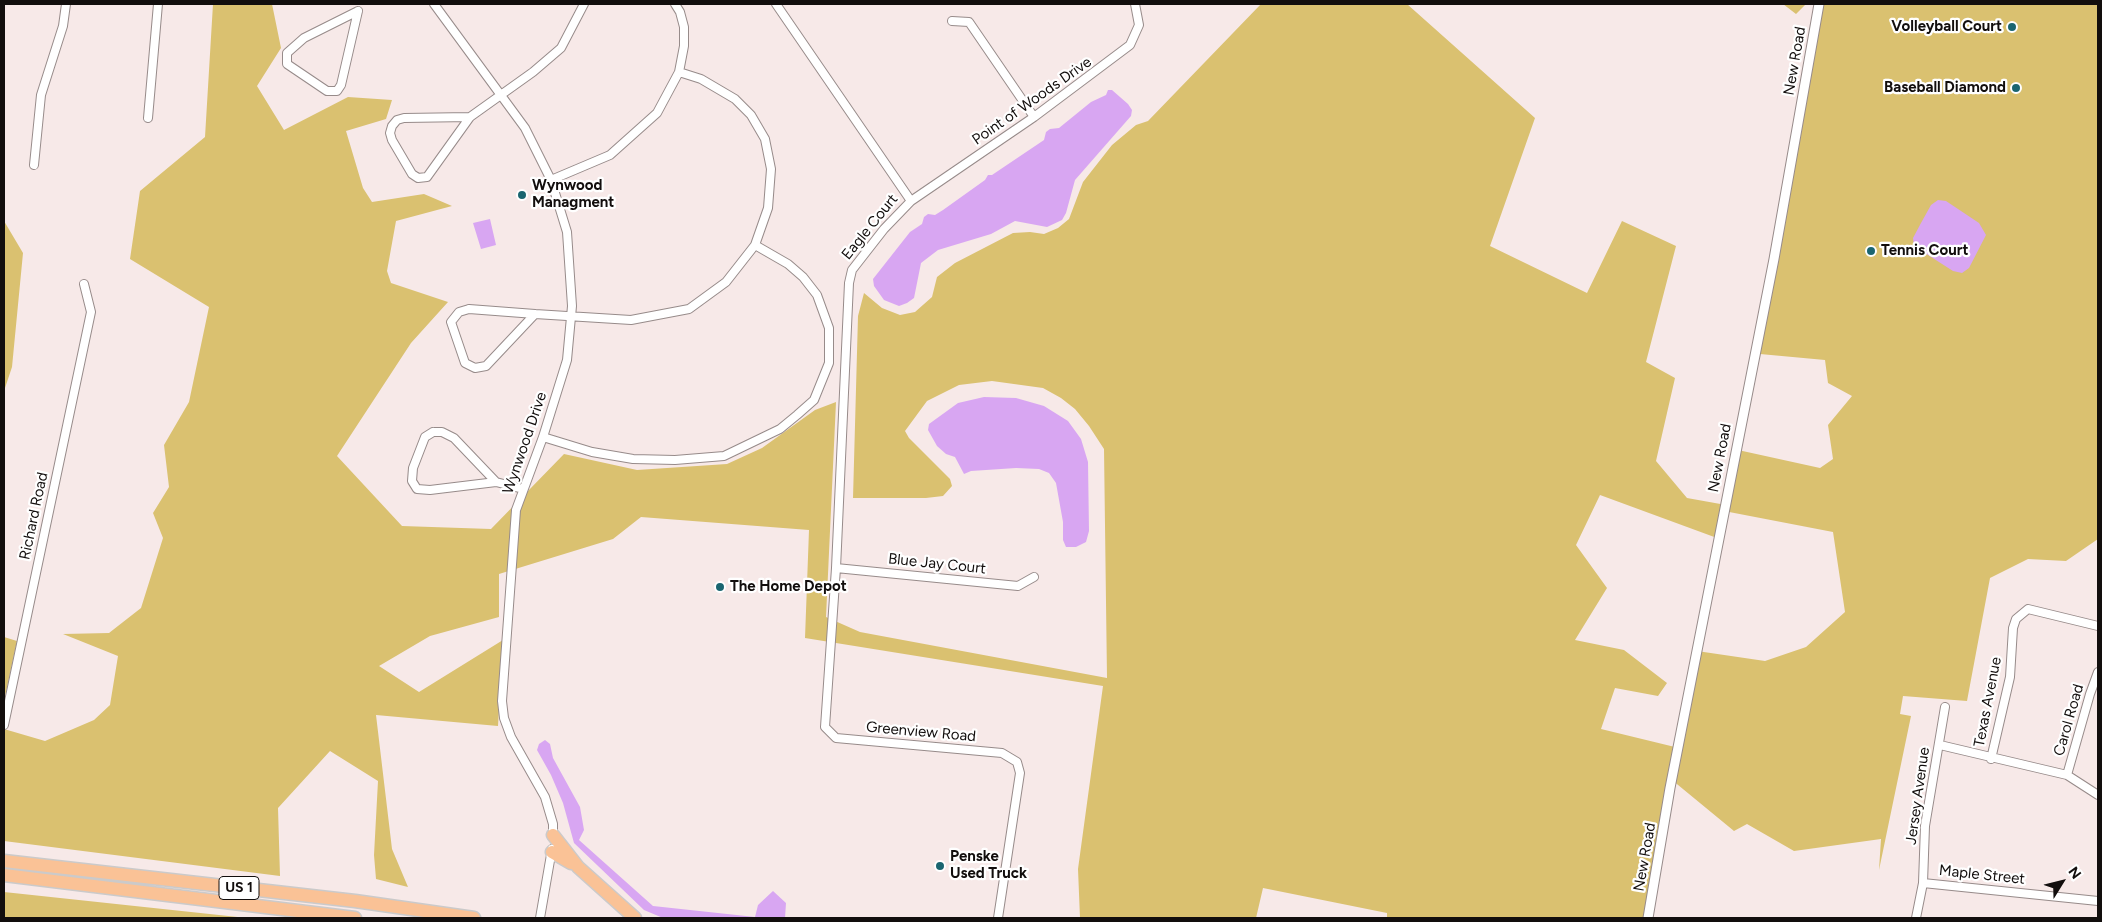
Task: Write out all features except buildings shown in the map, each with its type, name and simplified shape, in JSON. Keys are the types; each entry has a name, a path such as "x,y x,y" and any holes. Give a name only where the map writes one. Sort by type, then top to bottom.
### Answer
{"highway":[{"path":"553,835 578,867 635,918"},
{"path":"552,852 578,867"},
{"name":"US 1","path":"4,861 355,902 474,918"},
{"name":"US 1","path":"4,875 355,918"}],"street":[{"path":"34,165 41,94 61,33 66,4"},
{"path":"148,118 158,4"},
{"path":"358,11 341,85 337,91 327,91 287,64 287,53 304,38 358,11 364,4"},
{"name":"Wynwood Drive","path":"434,4 502,95 535,145 551,180 567,232 572,306 567,360 543,436 516,510 502,701 504,718 512,737 545,797 550,813 553,835 552,852 540,918"},
{"path":"470,117 404,118 397,120 392,126 390,133 392,140 412,174 418,178 428,177 470,117 502,95 561,48 584,4"},
{"path":"551,180 610,155 657,113 679,72 684,46 684,27 680,12 675,4"},
{"name":"Eagle Court","path":"776,4 911,201 884,229 852,270 849,283 836,568"},
{"name":"Point of Woods Drive","path":"911,201 1034,117 1130,45 1139,25 1135,4"},
{"name":"New Road","path":"1648,918 1672,779 1774,260 1819,4"},
{"path":"952,21 968,22 1034,117"},
{"path":"535,314 486,366 475,368 465,363 450,322 459,312 469,309 535,314 570,317 641,320 689,309 726,282 755,245 768,208 771,169 765,139 751,115 735,98 700,80 679,72"},
{"path":"543,436 592,452 634,459 675,460 724,456 780,429 814,400 829,362 829,328 817,295 803,277 788,264 755,245"},
{"name":"Richard Road","path":"4,726 91,312 84,284"},
{"path":"496,482 454,438 442,432 433,432 425,437 413,468 412,481 417,489 430,490 496,482 523,489"},
{"name":"Blue Jay Court","path":"836,568 1018,586 1034,578"},
{"name":"Greenview Road","path":"836,568 825,720 825,727 829,732 836,738 1002,753 1017,762 1020,773 998,918"},
{"name":"Texas Avenue","path":"1991,759 2010,677 2016,619 2028,609 2098,626"},
{"name":"Carol Road","path":"2067,775 2098,672"},
{"name":"Jersey Avenue","path":"1916,918 1923,883 1925,826 1945,708"},
{"path":"1940,745 1991,759 2067,775 2098,795"},
{"name":"Maple Street","path":"1923,883 2098,901"}],"shaded area":[{"path":"213,4 272,4 281,48 257,86 284,130 348,97 392,100 386,119 346,131 363,188 372,202 424,194 452,206 396,221 387,271 391,283 448,302 411,343 337,456 402,526 491,529 564,454 637,470 727,464 762,448 815,410 836,402 826,617 860,632 1107,678 1104,449 1089,426 1075,409 1061,398 1043,388 992,381 959,385 927,401 905,431 909,438 950,479 952,486 943,496 926,498 853,498 858,316 864,293 882,308 900,315 915,312 932,297 937,277 955,263 1013,233 1030,232 1044,234 1058,228 1069,219 1083,182 1112,145 1136,125 1148,121 1261,4 1407,4 1535,118 1490,246 1587,293 1622,221 1676,246 1646,362 1675,378 1656,461 1687,498 1726,505 1738,450 1820,468 1833,459 1828,425 1852,396 1828,383 1825,360 1760,354 1761,324 1820,4 2098,4 2098,539 2066,561 2028,559 1990,578 1967,701 1903,696 1900,714 1911,716 1879,870 1881,839 1794,851 1747,824 1734,831 1672,780 1647,918 1387,918 1387,913 1263,888 1256,918 1080,918 1078,869 1103,686 805,638 809,530 641,517 613,539 499,574 499,617 430,636 379,666 419,692 503,640 498,726 376,715 392,849 408,887 376,879 374,855 378,781 330,751 278,808 280,876 4,841 4,729 45,741 94,720 110,705 118,656 63,634 109,633 141,608 163,538 153,513 169,487 164,445 189,402 209,307 130,259 140,191 205,137","holes":["1600,495 1717,538 1724,511 1833,532 1845,612 1806,647 1765,661 1697,651 1679,748 1601,729 1615,688 1658,696 1667,683 1624,650 1575,640 1607,588 1576,545"]},
{"path":"1783,4 1806,4 1796,14"},
{"path":"1108,90 1112,90 1128,104 1132,110 1131,116 1075,180 1066,213 1062,220 1047,227 1015,221 991,234 938,250 921,263 914,298 899,306 884,300 874,286 873,279 910,232 922,224 924,217 928,214 935,215 943,210 985,180 988,175 992,175 1044,140 1046,132 1050,129 1059,128 1091,102 1106,95"},
{"path":"1938,200 1946,201 1979,223 1986,235 1969,268 1962,273 1953,271 1914,246 1913,238 1931,205"},
{"path":"490,219 496,245 481,249 473,223"},
{"path":"4,221 23,253 12,367 4,391"},
{"path":"984,397 1016,398 1044,406 1068,421 1081,439 1088,462 1089,531 1086,542 1076,547 1066,547 1063,540 1063,522 1056,483 1049,473 1039,469 1016,468 971,471 964,474 955,457 946,454 937,446 928,430 929,424 958,403"},
{"path":"4,637 17,641 4,701"},
{"path":"545,740 550,744 553,758 580,807 584,830 579,840 653,906 755,917 758,905 773,891 786,903 785,918 663,918 644,910 574,843 563,803 551,775 537,750 539,744"},
{"path":"4,892 247,918 4,918"}],"place":[{"name":"Volleyball Court","path":"2012,27"},
{"name":"Baseball Diamond","path":"2016,88"},
{"name":"Wynwood Managment","path":"522,195"},
{"name":"Tennis Court","path":"1871,251"},
{"name":"The Home Depot","path":"720,587"},
{"name":"Penske Used Truck","path":"940,866"}]}
